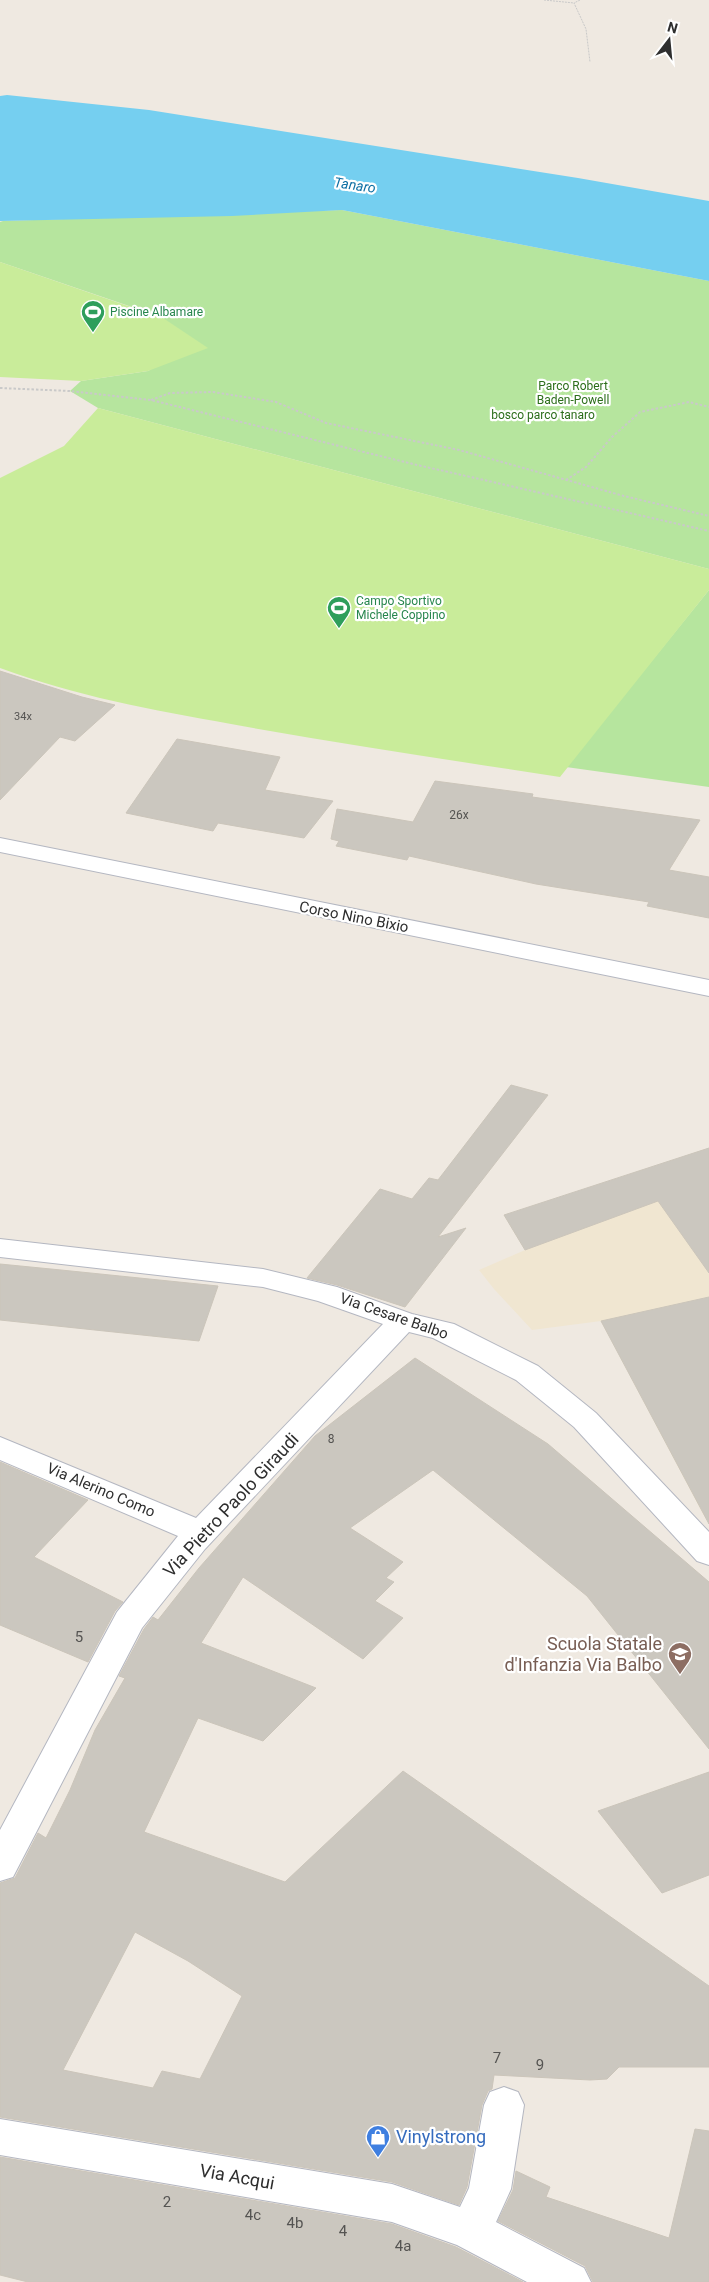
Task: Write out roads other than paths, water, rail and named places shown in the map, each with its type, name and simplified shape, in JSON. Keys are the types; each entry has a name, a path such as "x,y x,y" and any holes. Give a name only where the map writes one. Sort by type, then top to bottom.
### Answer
{"street":[{"name":"Corso Nino Bixio","path":"0,845 709,988"},
{"name":"Via Cesare Balbo","path":"0,1248 263,1278 327,1294 403,1321 443,1331 527,1374 585,1420 709,1553"},
{"name":"Via Pietro Paolo Giraudi","path":"0,1866 129,1621 201,1533 403,1321"},
{"name":"Via Alerino Como","path":"0,1448 201,1533"},
{"path":"470,2230 490,2189 504,2105"},
{"name":"Via Acqui","path":"0,2137 392,2203 470,2230 570,2282"}],"water":[{"name":"Tanaro","path":"7,95 149,110 578,178 709,201 709,281 342,210 232,216 0,221 0,96"}],"place":[{"name":"Piscine Albamare","path":"93,333"},
{"name":"Campo Sportivo Michele Coppino","path":"339,629"},
{"name":"Scuola Statale d'Infanzia Via Balbo","path":"680,1675"},
{"name":"Vinylstrong","path":"378,2158"}],"park label":[{"name":"Parco Robert Baden-Powell","path":"573,393"},
{"name":"bosco parco tanaro","path":"543,415"}]}
